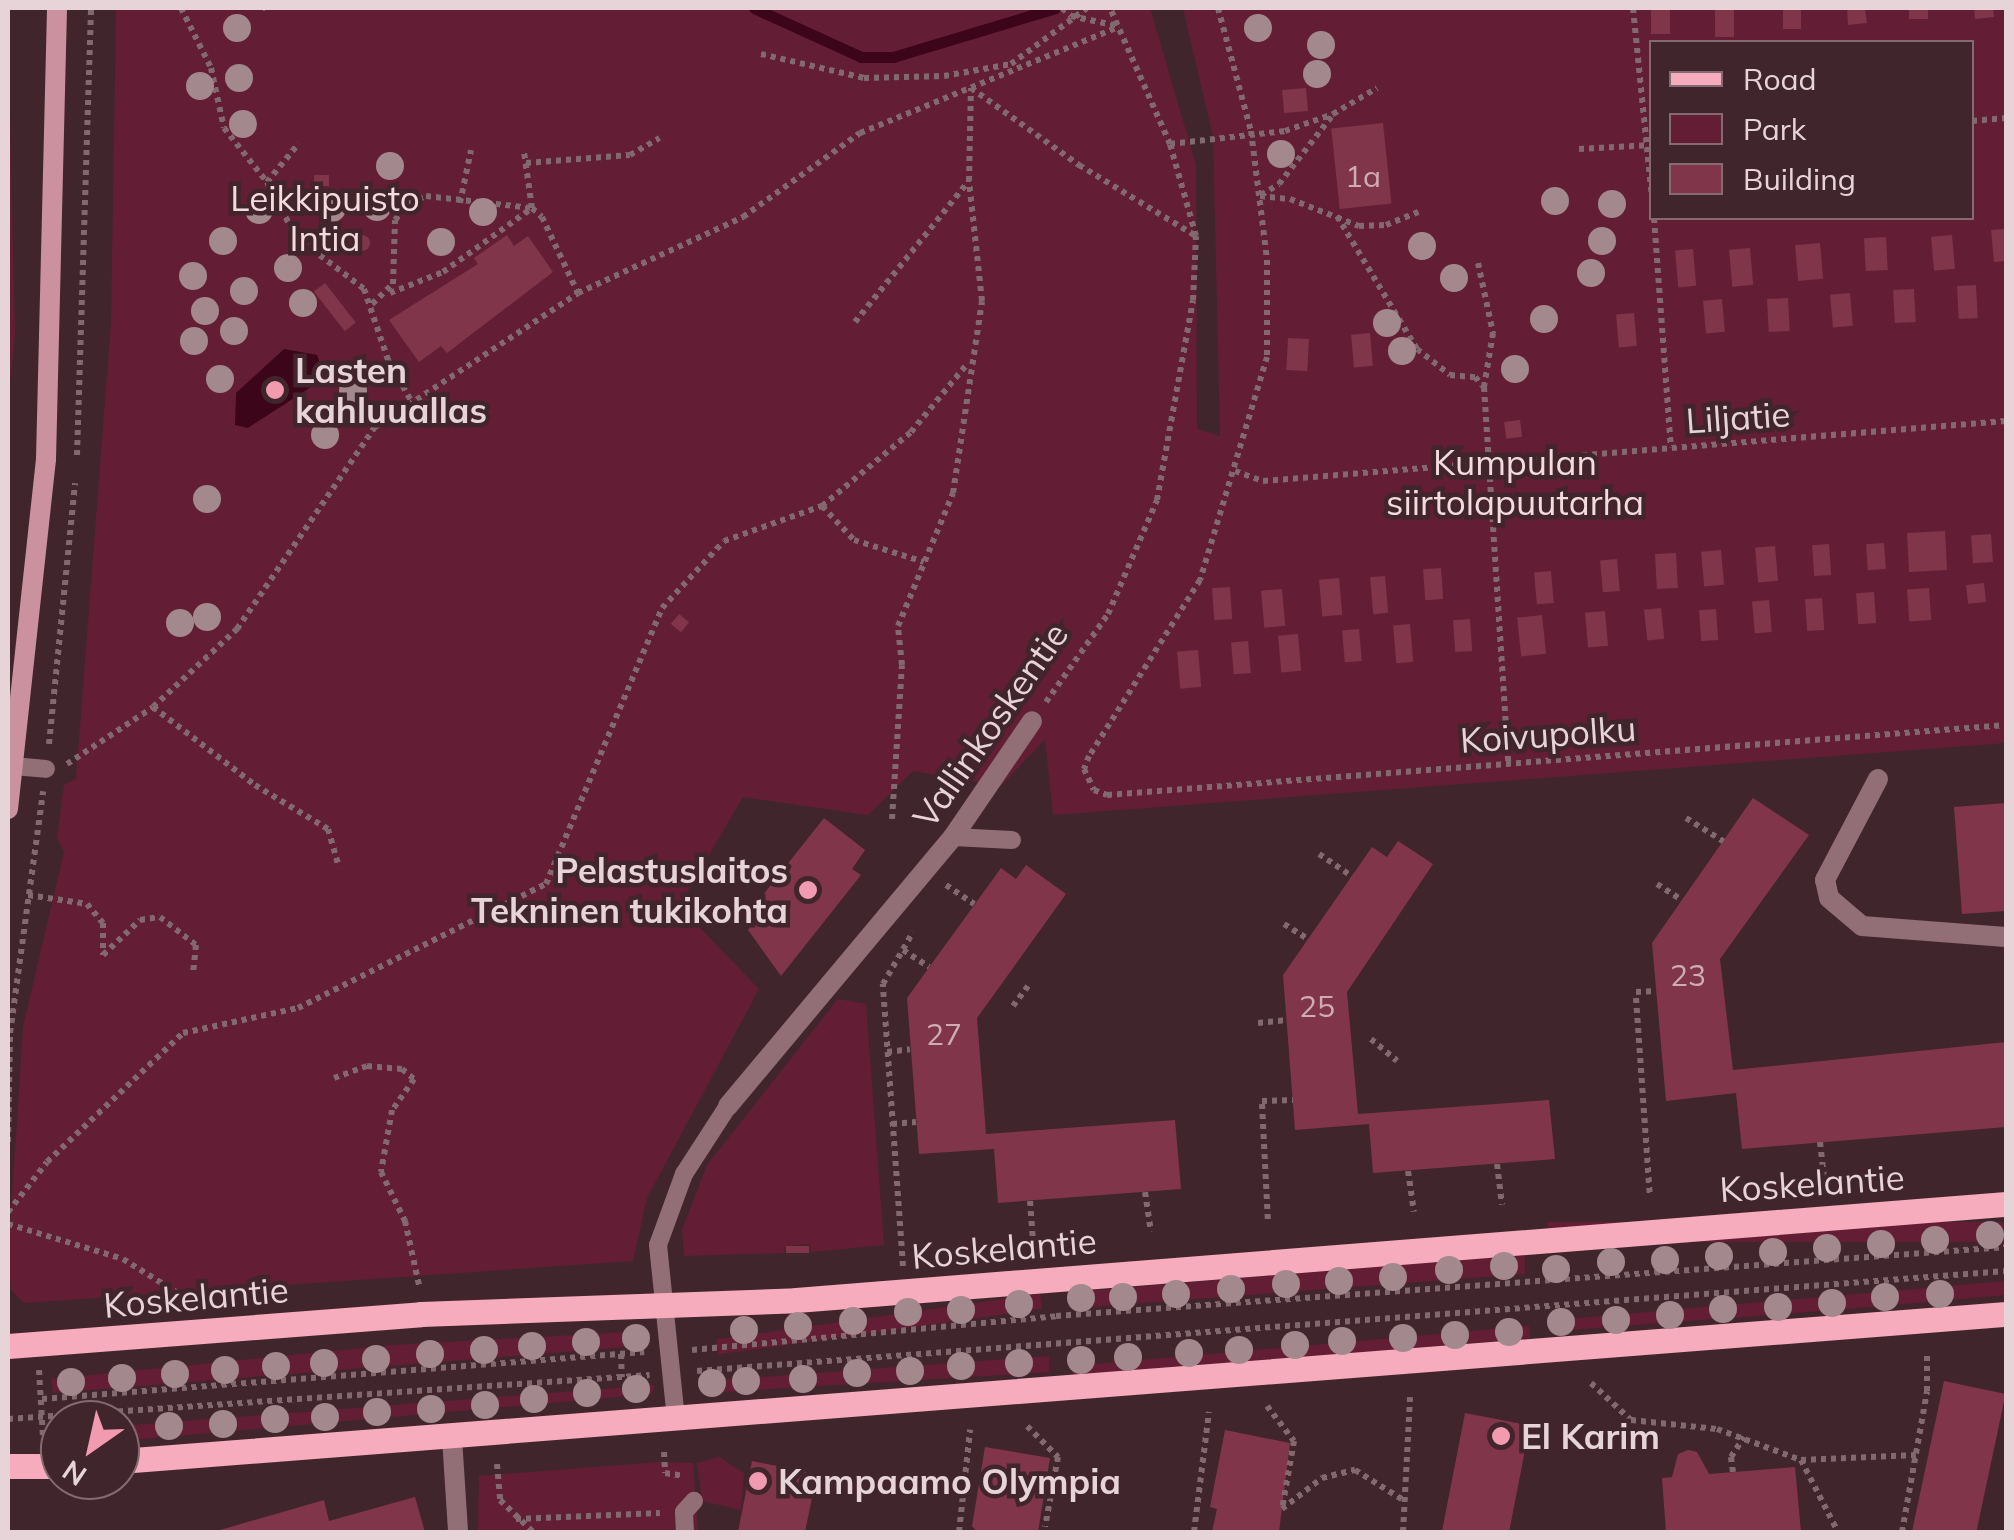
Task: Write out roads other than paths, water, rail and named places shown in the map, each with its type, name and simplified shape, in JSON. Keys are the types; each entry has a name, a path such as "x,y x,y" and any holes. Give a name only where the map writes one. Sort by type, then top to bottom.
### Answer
{"main road":[{"name":"Koskelantie","path":"8,1346 422,1314 906,1292 2006,1204"},
{"path":"140,1460 2006,1314"},
{"path":"8,1466 40,1466"}],"street":[{"path":"8,809 53,344 57,8"},
{"name":"Vallinkoskentie","path":"728,1106 952,837 1032,721"},
{"path":"1878,779 1825,880 1829,898 1862,926 2006,938"},
{"path":"452,1438 458,1532"}],"lane":[{"path":"14,766 46,768"},
{"path":"952,837 1012,840"},
{"name":"Vallinkoskentie","path":"676,1419 658,1245 668,1208 728,1106"},
{"path":"685,1532 689,1507"}],"waterway":[{"path":"754,8 861,57 893,57 1055,8"}],"place":[{"name":"Lasten kahluuallas","path":"275,390"},
{"name":"Pelastuslaitos Tekninen tukikohta","path":"808,890"},
{"name":"El Karim","path":"1501,1436"},
{"name":"Kampaamo Olympia","path":"758,1481"}],"park label":[{"name":"Leikkipuisto Intia","path":"325,218"},
{"name":"Kumpulan siirtolapuutarha","path":"1515,482"}]}
